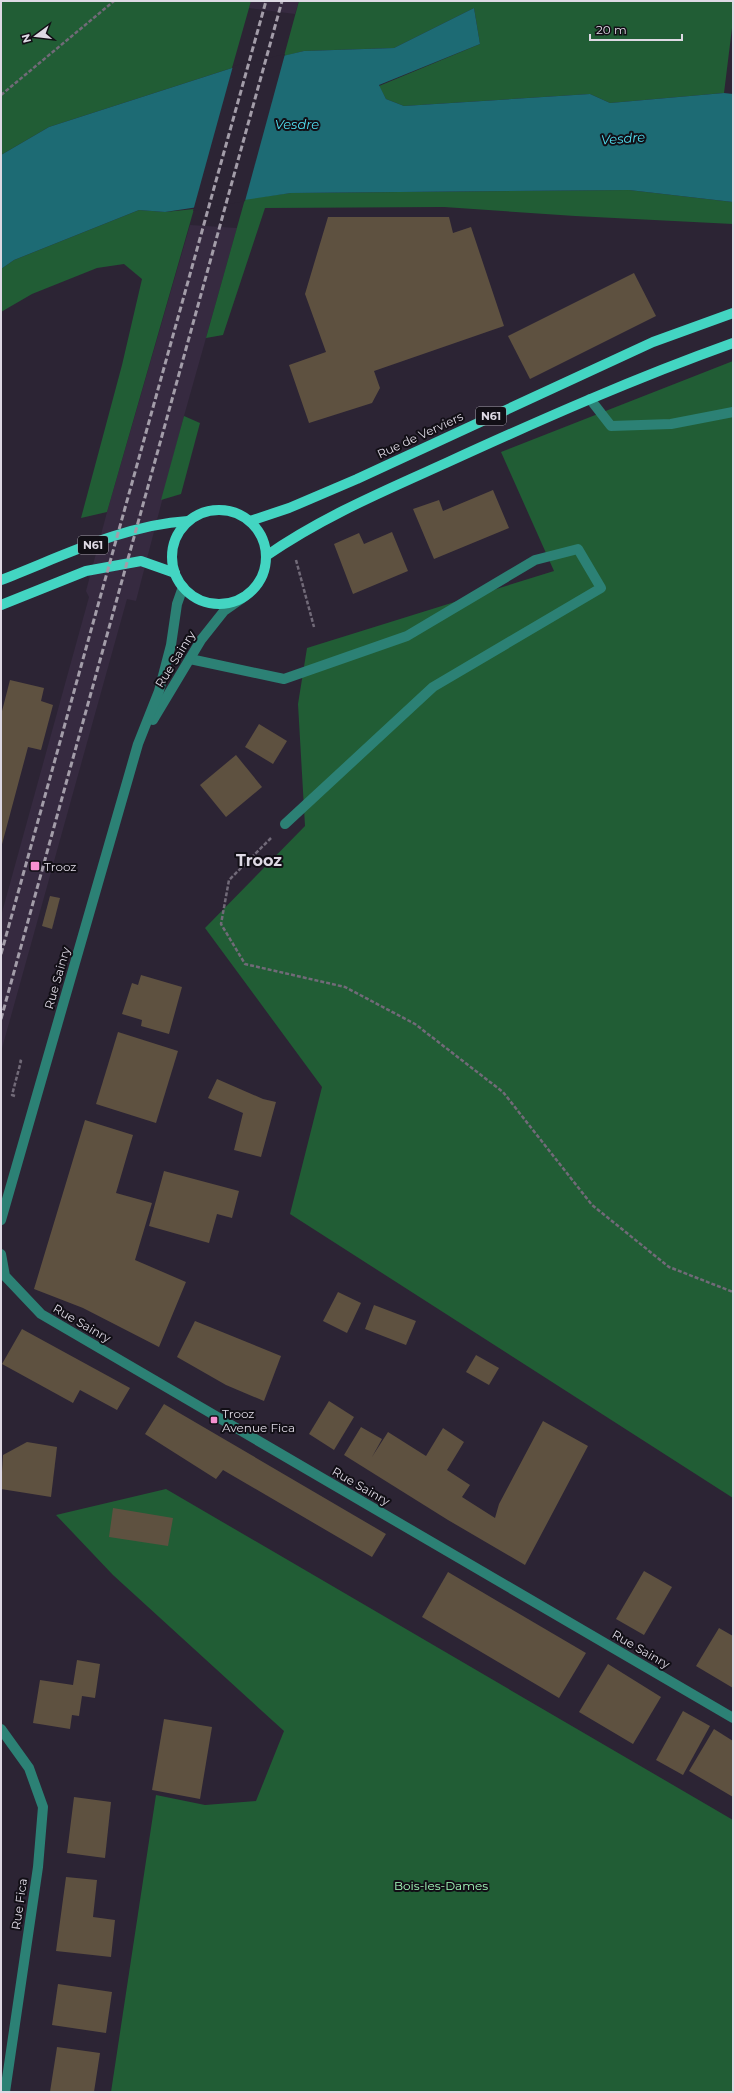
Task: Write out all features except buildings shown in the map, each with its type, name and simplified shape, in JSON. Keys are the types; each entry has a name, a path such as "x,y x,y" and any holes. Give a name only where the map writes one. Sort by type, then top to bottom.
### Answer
{"main road":[{"name":"Rue de Verviers","path":"250,521 289,508 357,479 653,342 733,314"},
{"name":"N61","path":"266,556 302,531 365,500 590,399 733,343"},
{"name":"N61","path":"219,510 241,515 250,521 262,537 266,556 264,572 259,582 244,597 228,603 212,604 196,598 183,587 175,573 172,556 175,539 188,521 197,515 219,510"},
{"name":"N61","path":"1,580 129,531 166,522 188,521"},
{"name":"N61","path":"1,605 86,571 142,561 175,573"}],"street":[{"path":"590,399 611,426 671,424 733,412"},
{"path":"190,659 284,679 407,636 535,560 578,549 601,588 433,687 286,824"},
{"name":"Rue Sainry","path":"1,1220 138,744 159,691 171,645 177,604 183,587"},
{"name":"Rue Sainry","path":"138,744 201,640 224,611 244,597"},
{"name":"Rue Sainry","path":"1,1254 3,1279 41,1314 733,1718"},
{"name":"Rue Fica","path":"1,1729 29,1768 43,1807 38,1867 5,2092"}],"path":[{"path":"1,95 114,1"},
{"path":"295,556 314,627"},
{"path":"286,824 228,880 221,924 245,964 344,987 415,1024 503,1092 592,1204 669,1267 733,1292"}],"shaded area":[{"path":"251,1 299,1 295,14 249,8"},
{"path":"190,225 237,228 184,416 136,601 127,599 1,1052 1,916 89,597 86,591 107,512"}],"green space":[{"path":"1,1 251,1 232,68 49,127 1,155"},
{"path":"299,1 733,1 733,20 724,93 610,103 590,94 404,106 386,99 379,86 480,44 474,8 394,48 304,51 284,56"},
{"path":"629,190 733,202 733,224 575,216 444,207 265,208 223,335 206,338 245,199 291,193"},
{"path":"194,209 107,512 81,518 122,365 142,279 124,264 97,268 32,294 1,312 1,269 14,260 139,210 165,212"},
{"path":"733,361 733,1498 290,1214 322,1087 205,928 305,826 298,704 307,648 554,571 501,452"},
{"path":"184,416 200,423 181,494 161,500"},
{"name":"Bois-les-Dames","path":"166,1489 733,1820 733,2092 111,2092 156,1795 205,1805 256,1801 284,1731 113,1575 56,1515"}],"water":[{"name":"Vesdre","path":"474,8 480,44 379,85 386,99 404,106 590,94 610,103 724,93 733,94 733,202 629,190 291,193 165,212 139,210 14,260 1,269 1,155 49,127 232,68 304,51 394,48"}],"pier":[{"path":"285,54 245,201 193,211 233,66"}],"railway":[{"path":"1,954 266,1"},
{"path":"1,1019 282,1"}],"place":[{"name":"Trooz","path":"35,866"},
{"name":"Trooz Avenue Fica","path":"214,1420"}],"district":[{"name":"Trooz","path":"259,860"}]}
